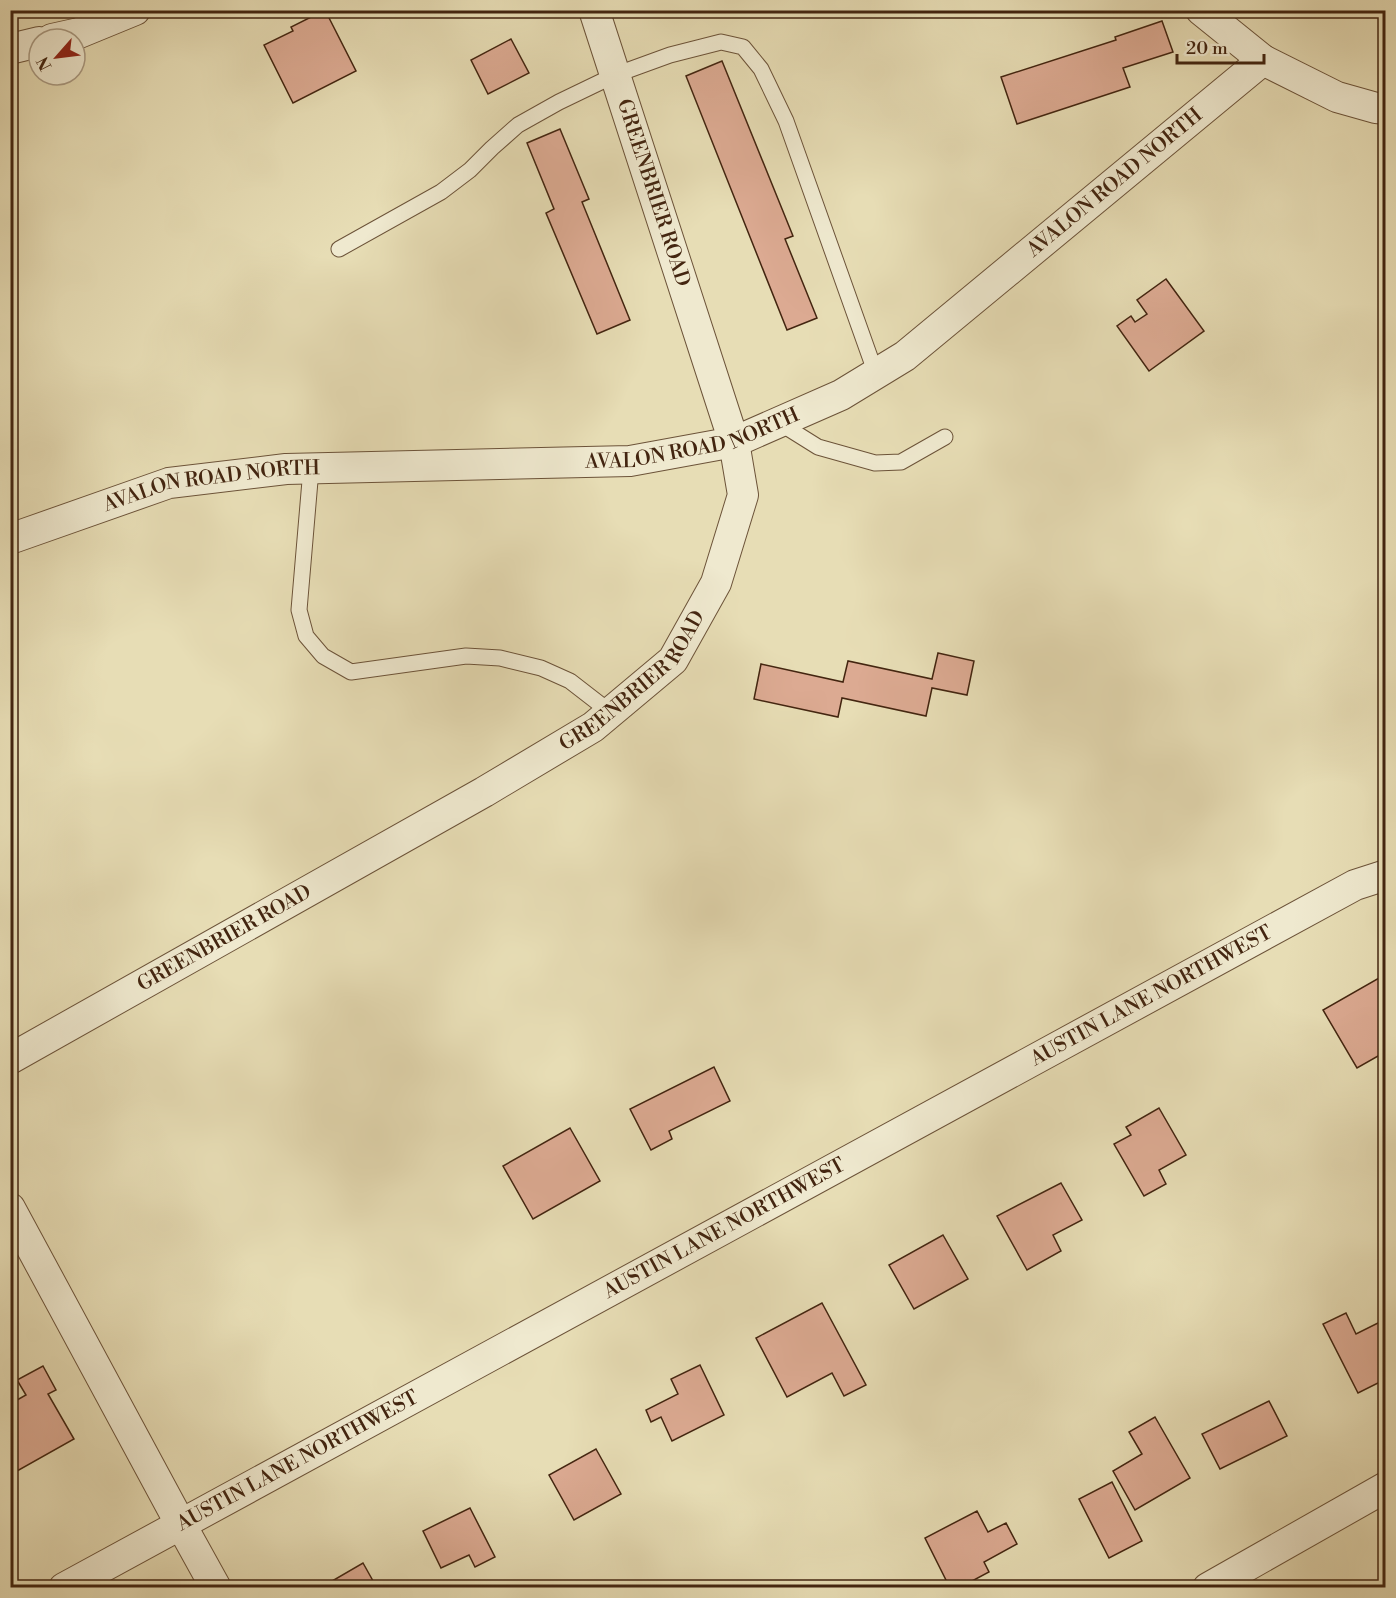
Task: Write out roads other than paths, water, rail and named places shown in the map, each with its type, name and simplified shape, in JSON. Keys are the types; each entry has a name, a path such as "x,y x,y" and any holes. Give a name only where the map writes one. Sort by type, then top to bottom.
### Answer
{"street":[{"path":"87,30 135,10"},
{"name":"GREENBRIER ROAD","path":"10,1059 484,792 593,727 673,660 716,583 743,495 734,442 594,10"},
{"path":"1201,10 1263,60 1337,97 1386,109"},
{"path":"10,49 27,45"},
{"name":"AVALON ROAD NORTH","path":"10,539 168,483 286,469 630,461 734,442 842,395 905,356 1263,60"},
{"name":"AUSTIN LANE NORTHWEST","path":"64,1587 1356,885 1386,875"},
{"path":"10,1208 216,1587"},
{"path":"1208,1587 1386,1487"}],"lane":[{"path":"339,249 441,192 470,170 518,125 559,102 615,75 670,55 721,42 743,47 761,69 786,121 876,374"},
{"path":"778,422 818,447 875,463 901,462 945,437"},
{"path":"312,469 299,610 306,636 323,656 351,672 466,656 500,658 541,669 570,681 610,712"}]}
